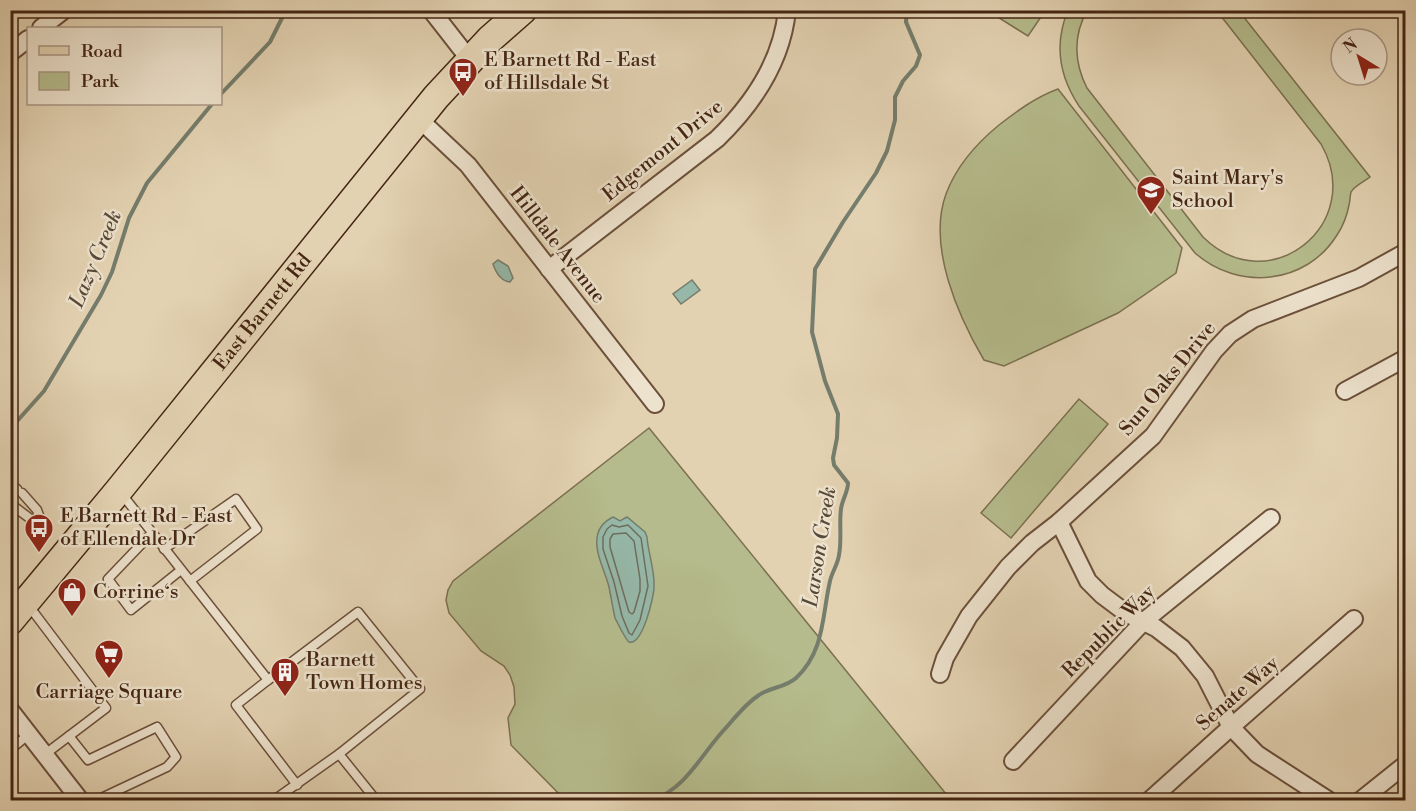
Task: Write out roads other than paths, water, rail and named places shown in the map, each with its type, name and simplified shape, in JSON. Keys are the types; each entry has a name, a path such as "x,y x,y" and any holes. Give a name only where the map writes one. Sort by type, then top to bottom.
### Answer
{"main road":[{"name":"East Barnett Rd","path":"19,612 418,118 470,60 523,10"}],"street":[{"path":"42,27 64,10"},
{"path":"431,10 470,60"},
{"name":"Edgemont Drive","path":"549,269 717,139 740,116 754,97 773,63 782,41 787,10"},
{"path":"10,53 27,40"},
{"name":"Hilldale Avenue","path":"418,118 468,165 655,404"},
{"name":"Sun Oaks Drive","path":"940,674 945,658 969,616 992,585 1032,543 1059,522 1153,436 1214,351 1230,334 1253,319 1359,278 1406,252"},
{"path":"1345,391 1406,358"},
{"name":"Republic Way","path":"1013,761 1144,621 1271,518"},
{"path":"1059,522 1088,580 1102,595 1182,648 1206,675 1231,727 1257,754 1328,801"},
{"name":"Senate Way","path":"1150,801 1354,620"},
{"path":"10,711 80,801"},
{"path":"1361,801 1406,764"}],"lane":[{"path":"12,505 44,529 37,510 16,489"},
{"path":"119,490 268,680"},
{"path":"164,549 236,499 257,529 190,581"},
{"path":"152,533 108,579 131,610 181,570"},
{"path":"19,612 106,708 44,755"},
{"path":"274,801 339,754 420,689 358,612 236,705 297,784"},
{"path":"69,736 88,760 157,727 176,757 167,768 97,801"},
{"path":"10,750 29,734"},
{"path":"339,754 376,801"}],"water":[{"path":"498,260 508,266 513,278 510,282 501,278 496,270 493,264"},
{"path":"692,280 700,290 681,304 673,294"},
{"path":"613,517 620,521 627,517 645,532 654,581 650,610 643,629 634,641 629,642 615,618 609,587 597,550 600,528"}],"waterway":[{"name":"Lazy Creek","path":"222,93 270,42 286,10"},
{"name":"Larson Creek","path":"653,800 665,795 684,779 749,703 763,692 787,684 796,678 812,656 821,632 830,581 838,558 841,509 848,483 834,465 838,414 825,381 812,332 815,269 876,173 887,151 895,120 895,97 903,81 916,66 920,55 906,22 907,10"},
{"name":"Lazy Creek","path":"10,429 44,391 101,295 112,272 129,218 147,183 211,105"}],"place":[{"name":"E Barnett Rd - East of Hillsdale St","path":"463,98"},
{"name":"Saint Mary's School","path":"1151,216"},
{"name":"E Barnett Rd - East of Ellendale Dr","path":"39,554"},
{"name":"Corrine‘s","path":"72,618"},
{"name":"Carriage Square","path":"109,680"},
{"name":"Barnett Town Homes","path":"285,698"}]}
